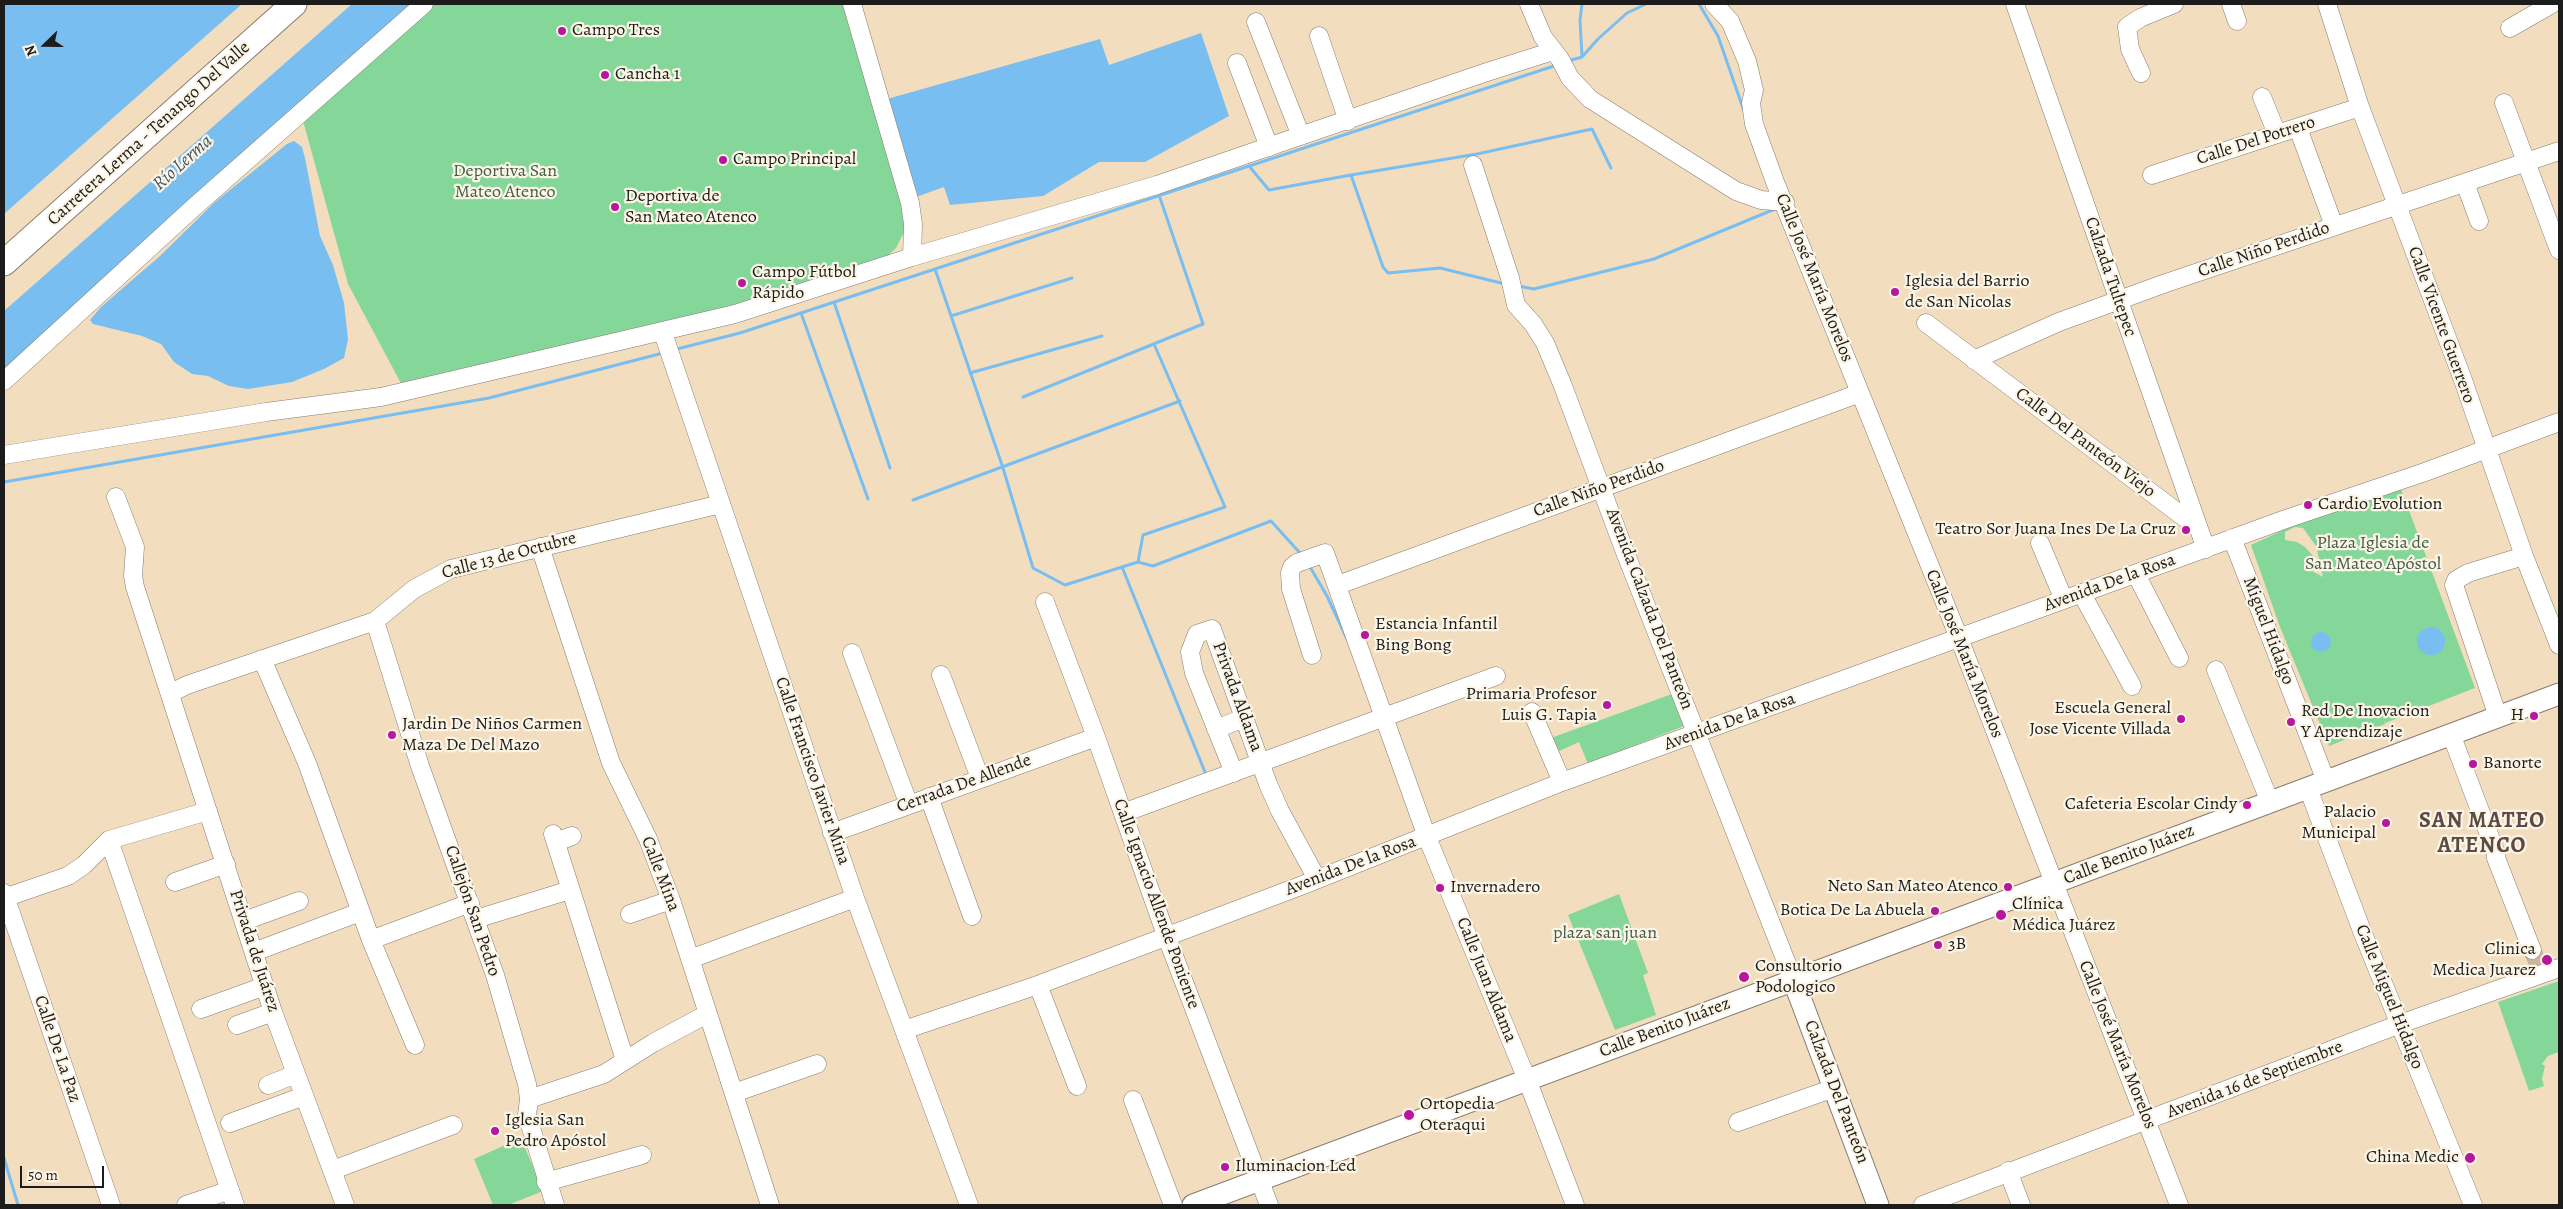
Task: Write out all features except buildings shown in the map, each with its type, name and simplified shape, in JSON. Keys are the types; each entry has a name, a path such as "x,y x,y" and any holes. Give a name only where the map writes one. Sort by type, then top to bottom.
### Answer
{"highway":[{"path":"4,247 271,4"},
{"name":"Carretera Lerma - Tenango Del Valle","path":"4,263 294,4"}],"main road":[{"name":"Calle Benito Juárez","path":"1193,1205 1528,1082 1793,979 2559,694"},
{"name":"Calzada Del Panteón","path":"1793,979 1878,1205"}],"street":[{"path":"4,381 192,208 424,4"},
{"path":"852,4 910,203 913,224 912,256"},
{"path":"1529,4 1536,26 1582,93 1722,183 1761,200 1785,202"},
{"name":"Calle José María Morelos","path":"1714,4 1730,21 1747,60 1754,90 1751,103 1754,124 1860,394 1959,638 2111,1035 2148,1122 2179,1205"},
{"name":"Calzada Tultepec","path":"2015,4 2206,549"},
{"path":"2141,74 2130,49 2127,28 2140,18 2174,4"},
{"path":"2231,4 2237,21"},
{"name":"Calle Vicente Guerrero","path":"2327,4 2360,107 2463,380 2524,556 2559,644"},
{"path":"2510,28 2552,4"},
{"path":"1256,22 1302,136"},
{"path":"1319,36 1348,121"},
{"path":"4,455 266,412 381,397 667,345 790,298 912,256 1157,185 1348,121 1474,76 1557,55"},
{"path":"1237,63 1269,147"},
{"path":"2262,96 2277,134"},
{"path":"2504,103 2559,250"},
{"name":"Calle Del Potrero","path":"2152,176 2360,107"},
{"path":"2298,128 2334,226"},
{"name":"Calle Niño Perdido","path":"1974,360 2059,322 2118,300 2559,151"},
{"name":"Avenida Calzada Del Panteón","path":"1473,165 1510,278 1512,296 1519,311 1532,324 1545,343 1563,386 1793,979"},
{"path":"2465,184 2479,221"},
{"name":"Calle Del Panteón Viejo","path":"1926,324 2197,527"},
{"name":"Calle Francisco Javier Mina","path":"667,345 832,833 970,1205"},
{"name":"Calle Niño Perdido","path":"1338,585 1860,394"},
{"name":"Avenida De la Rosa","path":"904,1030 1038,984 1317,879 1562,782 2232,538 2486,450 2559,422"},
{"name":"Privada de Juárez","path":"116,497 135,547 134,581 273,1012 345,1205"},
{"name":"Calle 13 de Octubre","path":"171,693 187,685 375,621 414,588 451,569 721,504"},
{"name":"Miguel Hidalgo","path":"2232,538 2317,784"},
{"path":"2040,543 2064,600"},
{"name":"Calle Mina","path":"540,547 611,763 648,838 671,900 770,1205"},
{"name":"Calle Juan Aldama","path":"1312,655 1291,589 1290,573 1292,567 1297,563 1325,553 1427,837 1528,1082 1575,1205"},
{"path":"2498,717 2454,585 2456,580 2468,573 2524,556"},
{"path":"2136,574 2179,658"},
{"path":"2082,594 2132,686"},
{"name":"Calle Ignacio Allende Poniente","path":"1045,602 1096,737 1166,935 1269,1205"},
{"name":"Callejón San Pedro","path":"375,621 420,766 495,975 527,1084 529,1099 527,1115 546,1182 555,1205"},
{"name":"Privada Aldama","path":"1216,730 1194,673 1190,652 1197,634 1212,629 1280,812 1317,879"},
{"path":"852,653 909,805"},
{"path":"262,659 307,763 360,912 415,1045"},
{"path":"2216,670 2270,802"},
{"path":"942,675 980,778"},
{"path":"1123,814 1496,676"},
{"path":"1532,712 1562,782"},
{"path":"1234,774 1216,730 1244,718"},
{"path":"2451,734 2532,950"},
{"name":"Cerrada De Allende","path":"832,833 1096,737"},
{"name":"Calle Miguel Hidalgo","path":"2317,784 2400,1024 2473,1205"},
{"path":"929,797 972,916"},
{"path":"4,896 68,876 84,865 109,840 208,811"},
{"path":"572,836 554,838 625,1060"},
{"path":"109,840 232,1198 186,1205"},
{"path":"175,882 226,864"},
{"path":"371,940 473,911 570,890"},
{"name":"Calle De La Paz","path":"4,896 111,1205"},
{"path":"690,959 855,898"},
{"path":"630,914 671,900"},
{"path":"244,921 299,901"},
{"path":"254,952 360,912"},
{"name":"Avenida 16 de Septiembre","path":"1923,1205 2008,1171 2148,1122 2541,971 2559,968"},
{"path":"1038,984 1077,1086"},
{"path":"201,1009 265,986"},
{"path":"236,1025 273,1012"},
{"path":"529,1099 604,1074 625,1060 707,1014"},
{"path":"734,1094 817,1064"},
{"path":"268,1085 296,1074"},
{"path":"1738,1122 1834,1088"},
{"path":"230,1123 304,1096"},
{"path":"1133,1100 1173,1205"},
{"path":"333,1170 453,1124"},
{"path":"546,1182 642,1155"},
{"path":"2008,1171 2021,1205"}],"green space":[{"name":"Deportiva de San Mateo Atenco","path":"430,4 845,4 899,185 905,230 896,248 879,264 715,315 404,389 348,284 302,117"},
{"name":"Plaza Iglesia de San Mateo Apóstol","path":"2400,486 2475,688 2385,723 2382,715 2385,724 2329,746 2280,627 2251,545 2305,520","holes":["2295,527 2303,528 2316,546 2323,577 2312,571 2315,563 2313,556 2305,547 2297,542 2285,540 2285,532"]},
{"path":"1672,694 1684,726 1588,764 1579,742 1557,752 1551,738"},
{"name":"plaza san juan","path":"1619,894 1648,973 1643,975 1656,1015 1615,1030 1568,915"},
{"path":"2559,981 2559,1052 2548,1056 2542,1064 2545,1066 2542,1079 2544,1086 2529,1091 2498,1002"},
{"path":"521,1138 543,1191 508,1205 493,1205 474,1159"}],"water":[{"path":"4,4 242,4 4,214"},
{"name":"Río Lerma","path":"352,4 412,4 4,372 4,311"},
{"path":"1201,33 1229,116 1145,162 1099,162 1043,196 950,205 944,187 916,197 887,99 1100,39 1109,65"},
{"path":"294,141 302,147 320,236 333,265 344,303 348,339 344,358 324,369 292,382 248,389 229,386 208,376 192,374 174,362 161,344 142,336 93,324 90,320 101,307 160,256 215,202 287,144"},
{"path":"2431,627 2441,631 2445,641 2441,651 2431,655 2421,651 2417,641 2421,631"},
{"path":"2321,632 2328,635 2331,642 2328,649 2321,652 2314,649 2311,642 2314,635"}],"waterway":[{"path":"1582,4 1580,20 1582,56"},
{"path":"1568,61 1582,57 1598,39 1627,13 1646,4"},
{"path":"1699,4 1718,36 1745,114"},
{"path":"673,350 740,333 1557,65"},
{"path":"1351,175 1477,154 1592,129 1611,168"},
{"path":"1249,166 1269,190 1351,175 1383,267 1388,273 1440,268 1505,284"},
{"path":"1023,397 1203,324 1159,195"},
{"path":"1518,286 1534,289 1654,259 1775,209"},
{"path":"935,269 1003,468 1033,568 1065,585 1138,562 1153,566 1271,521 1300,553"},
{"path":"951,316 1072,278"},
{"path":"834,302 890,468"},
{"path":"801,313 868,499"},
{"path":"970,373 1102,336"},
{"path":"1138,562 1143,535 1225,507 1154,344"},
{"path":"4,482 489,398 663,353"},
{"path":"913,500 1180,401"},
{"path":"1122,567 1207,777"},
{"path":"1310,567 1327,596 1347,639"},
{"path":"4,1158 18,1205"}],"tunnel":[{"path":"2532,950 2540,968"}],"place":[{"name":"Campo Tres","path":"562,31"},
{"name":"Cancha 1","path":"605,75"},
{"name":"Campo Principal","path":"723,160"},
{"name":"Deportiva de San Mateo Atenco","path":"615,207"},
{"name":"Campo Fútbol Rápido","path":"742,283"},
{"name":"Iglesia del Barrio de San Nicolas","path":"1895,292"},
{"name":"Cardio Evolution","path":"2308,505"},
{"name":"Teatro Sor Juana Ines De La Cruz","path":"2186,530"},
{"name":"Estancia Infantil Bing Bong","path":"1365,635"},
{"name":"Primaria Profesor Luis G. Tapia","path":"1607,705"},
{"name":"H","path":"2534,716"},
{"name":"Escuela General Jose Vicente Villada","path":"2181,719"},
{"name":"Red De Inovacion Y Aprendizaje","path":"2291,722"},
{"name":"Jardin De Niños Carmen Maza De Del Mazo","path":"392,735"},
{"name":"Banorte","path":"2473,764"},
{"name":"Cafeteria Escolar Cindy","path":"2247,805"},
{"name":"Palacio Municipal","path":"2386,823"},
{"name":"Neto San Mateo Atenco","path":"2008,887"},
{"name":"Invernadero","path":"1440,888"},
{"name":"Botica De La Abuela","path":"1935,911"},
{"name":"Clínica Médica Juárez","path":"2001,915"},
{"name":"3B","path":"1938,945"},
{"name":"Clinica Medica Juarez","path":"2547,960"},
{"name":"Consultorio Podologico","path":"1744,977"},
{"name":"Ortopedia Oteraqui","path":"1409,1115"},
{"name":"Iglesia San Pedro Apóstol","path":"495,1131"},
{"name":"China Medic","path":"2470,1158"},
{"name":"Iluminacion Led","path":"1225,1167"}],"district":[{"name":"SAN MATEO ATENCO","path":"2482,834"}],"park label":[{"name":"Deportiva San Mateo Atenco","path":"505,182"}]}
